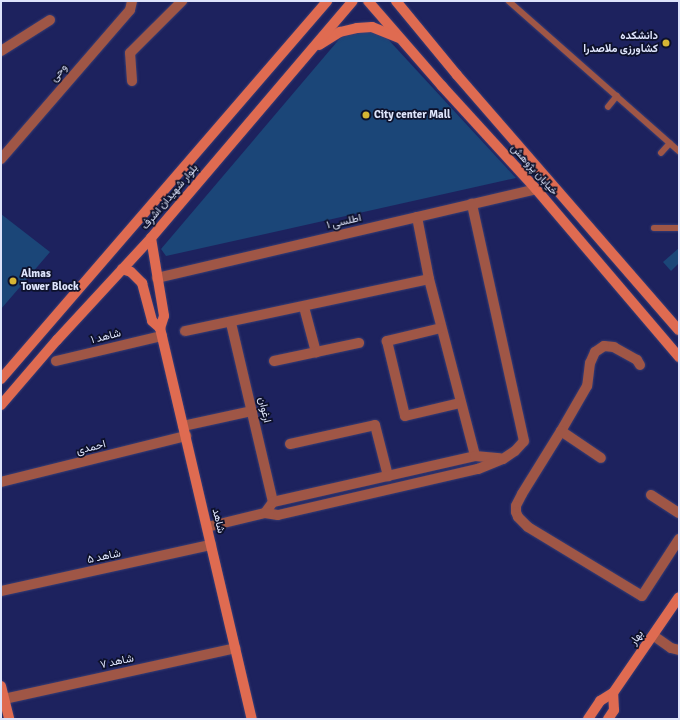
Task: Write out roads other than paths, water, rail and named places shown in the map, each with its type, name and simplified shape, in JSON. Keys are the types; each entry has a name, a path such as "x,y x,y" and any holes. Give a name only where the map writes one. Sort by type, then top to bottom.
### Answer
{"main road":[{"name":"بلوار شهیدان اشرف","path":"1,379 327,1"},
{"name":"بلوار شهیدان اشرف","path":"1,405 57,340 151,238 353,1"},
{"name":"خیابان پژوهش","path":"368,1 536,189 679,357"},
{"name":"خیابان پژوهش","path":"396,1 403,6 457,75 679,330"},
{"path":"310,50 340,32 357,28 372,27 401,38"},
{"name":"شاهد","path":"151,238 164,316 161,332 252,719"},
{"name":"شاهد","path":"122,269 131,272 142,284 152,321 161,332"},
{"path":"43,330 53,330 57,334 57,340"},
{"name":"بهار","path":"588,719 600,700 613,693 654,636 679,597"},
{"path":"1,687 9,719"},
{"path":"608,719 614,710 613,693"}],"street":[{"name":"وحی","path":"1,159 130,10 132,1"},
{"path":"132,81 130,52 182,1"},
{"path":"1,51 50,20"},
{"name":"اطلسی ۱","path":"157,278 536,189"},
{"path":"207,527 265,513 278,515 478,469 503,459 515,451 524,441 472,204"},
{"path":"417,217 429,279 475,456"},
{"path":"185,331 231,323 429,279"},
{"path":"304,306 316,352"},
{"name":"ارغوان","path":"231,323 273,502"},
{"path":"441,328 387,341 405,416 460,403"},
{"name":"شاهد ۱","path":"56,361 161,332"},
{"path":"274,361 359,343"},
{"path":"640,364 637,360 614,347 604,346 595,352 590,363 587,386 516,506 518,517 523,523 642,596 679,539"},
{"name":"احمدی","path":"1,482 252,411"},
{"path":"290,444 374,424 388,476"},
{"path":"561,431 601,458"},
{"path":"265,513 273,502 475,456 503,459"},
{"path":"651,495 679,513"},
{"name":"شاهد ۵","path":"1,591 211,546"},
{"path":"654,636 671,648 679,651"},
{"name":"شاهد ۷","path":"4,700 235,648"}],"lane":[{"path":"509,1 679,151"},
{"path":"608,107 617,96"},
{"path":"661,153 670,143"},
{"path":"654,228 679,228"}],"place":[{"name":"دانشکده کشاورزی ملاصدرا","path":"666,43"},
{"name":"City center Mall","path":"366,115"},
{"name":"Almas Tower Block","path":"13,281"}]}
